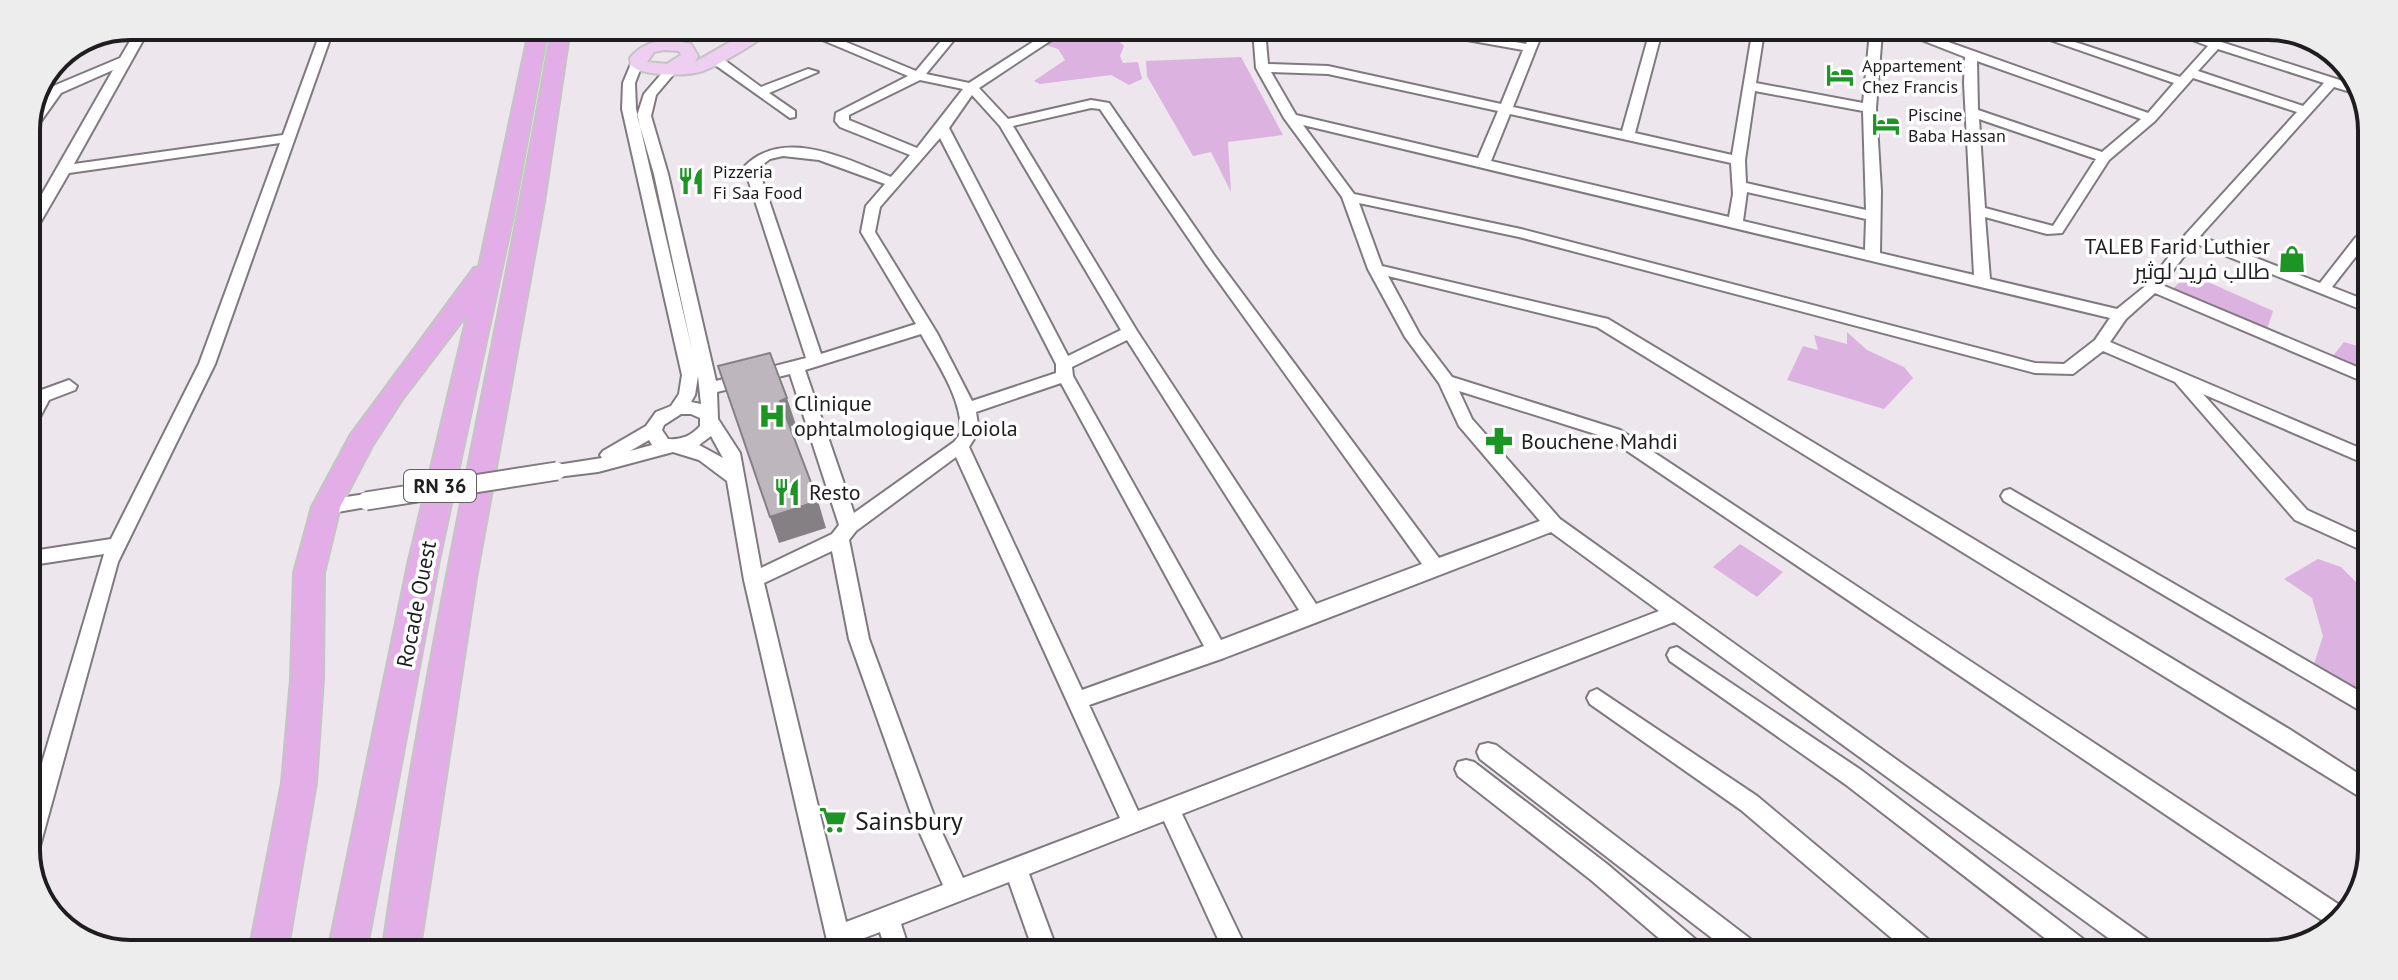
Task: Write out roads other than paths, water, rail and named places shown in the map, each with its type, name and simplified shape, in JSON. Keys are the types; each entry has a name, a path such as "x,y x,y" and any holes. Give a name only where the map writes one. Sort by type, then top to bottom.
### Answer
{"highway":[{"name":"Rocade Ouest","path":"349,940 427,546 492,259 536,40"},
{"name":"Rocade Ouest","path":"402,940 461,578 533,202 559,40"},
{"path":"270,940 299,783 307,679 309,573 326,507 360,443 394,392 453,317 492,259"}],"main road":[{"path":"649,40 643,56 649,70 694,68 746,40"},
{"path":"674,67 688,60 690,52 683,40"},
{"path":"643,56 664,45 686,48 718,40"}],"street":[{"path":"40,211 137,40"},
{"path":"40,807 102,583 116,545 207,364 324,40"},
{"path":"830,40 918,76 971,87 1005,124 1130,332 1311,613"},
{"path":"919,154 845,124 841,117 847,110 918,76 945,40"},
{"path":"754,580 844,532 960,446 971,430 969,408 868,232 873,206 942,128 971,87 1045,40"},
{"path":"1260,40 1262,68 1291,118 1349,197 1376,269 1413,337 1446,381 1465,422 1553,524 2130,940"},
{"path":"1487,40 1530,48"},
{"path":"1483,164 1533,40"},
{"path":"1628,135 1654,40"},
{"path":"1735,223 1740,186 1738,160 1756,40"},
{"path":"1872,255 1869,108 1875,40"},
{"path":"1928,40 2150,118"},
{"path":"2060,40 2306,111"},
{"path":"2203,40 2347,87"},
{"path":"1980,211 2057,230 2104,157 2150,118 2216,44"},
{"path":"643,56 629,83 629,109 690,375 690,388 677,409"},
{"path":"1971,56 1982,281"},
{"path":"715,59 790,114"},
{"path":"46,99 56,90 125,61"},
{"path":"326,507 598,466 705,434 710,419 709,388 661,174 644,116 650,94 674,67"},
{"path":"1262,68 1328,70 1738,160"},
{"path":"760,92 812,72"},
{"path":"1349,197 1521,233 2047,370 2067,370 2101,344 2120,315 2153,287 2191,237 2332,82"},
{"path":"1750,86 1869,108"},
{"path":"1005,124 1091,104 1104,106 1211,261 1434,566"},
{"path":"1972,112 2104,157"},
{"path":"1291,118 2120,315"},
{"path":"942,128 1064,370 1217,652"},
{"path":"64,169 290,138"},
{"path":"815,360 751,167 761,159 803,150 894,183"},
{"path":"1740,186 1873,216"},
{"path":"2191,237 2358,303"},
{"path":"2323,289 2358,249"},
{"path":"1376,269 1602,323 2282,735 2358,785"},
{"path":"2153,287 2358,373"},
{"path":"709,388 796,367 925,327"},
{"path":"969,408 1064,370 1130,332"},
{"path":"2101,344 2358,455"},
{"path":"796,367 844,532 859,639 922,813 958,893"},
{"path":"2179,378 2301,515 2358,541"},
{"path":"1446,381 1614,434 2332,913"},
{"path":"40,400 42,396 69,386"},
{"path":"577,468 617,451 653,430 657,421 677,409 697,407 726,442 754,580 839,940"},
{"path":"653,430 660,443 676,445 716,461 734,477"},
{"path":"960,446 1133,823"},
{"path":"2010,496 2358,700"},
{"path":"1077,701 1217,652 1434,566 1553,524"},
{"path":"40,557 116,545"},
{"path":"846,940 888,919 1016,868 1676,613"},
{"path":"1677,655 1853,777 2066,940"},
{"path":"1597,698 1749,803 1912,940"},
{"path":"1488,752 1733,940"},
{"path":"1466,769 1599,872 1679,940"},
{"path":"1169,809 1230,940"},
{"path":"1016,868 1041,940"},
{"path":"888,919 894,940"}],"place":[{"name":"Appartement Chez Francis","path":"1840,75"},
{"name":"Piscine Baba Hassan","path":"1886,124"},
{"name":"Pizzeria Fi Saa Food","path":"691,181"},
{"name":"TALEB Farid Luthier طالب فريد لوثير","path":"2292,259"},
{"name":"Clinique ophtalmologique Loiola","path":"772,416"},
{"name":"Bouchene Mahdi","path":"1499,441"},
{"name":"Resto","path":"787,492"},
{"name":"Sainsbury","path":"833,820"}]}
